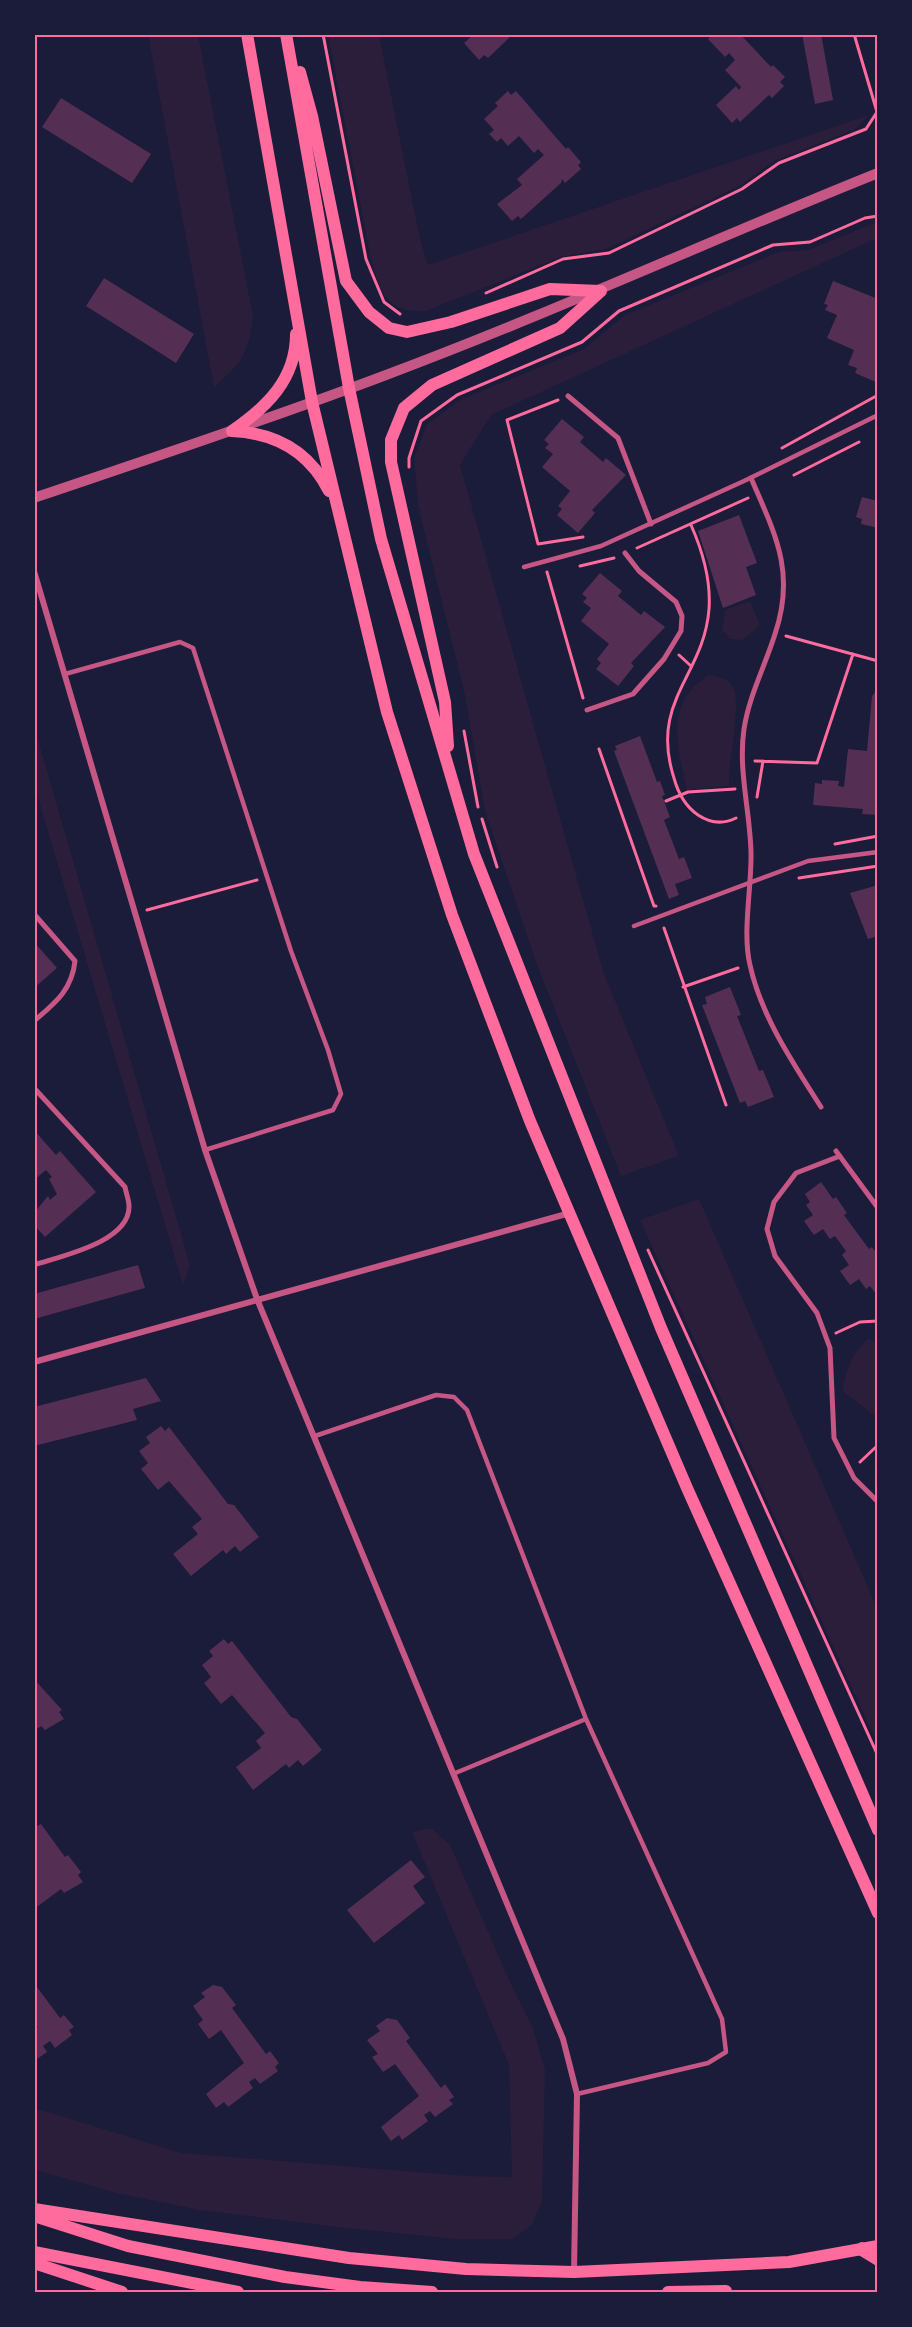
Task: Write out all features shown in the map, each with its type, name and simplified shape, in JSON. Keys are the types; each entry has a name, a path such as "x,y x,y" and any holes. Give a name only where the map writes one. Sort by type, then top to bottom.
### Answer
{"main road":[{"path":"247,34 312,402 387,712 452,915 530,1121 687,1488 878,1913"},
{"path":"287,34 312,116 346,281 369,312 389,328 407,332 451,322 550,289 601,291"},
{"path":"287,34 349,388 381,539 474,854 661,1328 878,1830"},
{"path":"450,771 445,702 391,462 391,440 404,408 432,385 560,328 601,291"},
{"path":"232,431 269,402 282,385 292,362 297,338 296,305"},
{"path":"232,431 258,432 281,440 304,456 321,476 339,512"},
{"path":"34,2209 349,2258 466,2268 574,2272 789,2262 878,2246"},
{"path":"34,2216 128,2246 285,2277 360,2287 432,2292"},
{"path":"860,2249 878,2240"},
{"path":"860,2249 878,2260"},
{"path":"34,2252 238,2292"},
{"path":"34,2263 122,2292"},
{"path":"668,2292 726,2290"}],"street":[{"path":"34,498 312,402 601,291 728,233 878,173"},
{"path":"568,396 618,438 651,524"},
{"path":"751,478 779,543 786,586 776,633 756,684 744,730 744,788 751,851 749,964 770,1021 821,1107"},
{"path":"587,710 633,694 664,659 681,631 682,616 676,602 639,571 625,553"},
{"path":"34,571 205,1150 257,1299 563,2039 577,2094 574,2272"},
{"path":"34,914 75,961 74,978 64,994 34,1021"},
{"path":"34,1088 124,1187 129,1207 122,1224 106,1241 34,1265"},
{"path":"878,1208 838,1154 796,1173 774,1202 767,1229 775,1256 817,1313 830,1348 834,1438 852,1474 878,1502"},
{"path":"34,1362 570,1214"}],"lane":[{"path":"524,567 601,546 751,478 878,415"},
{"path":"65,674 180,642 193,648 267,877 341,1094 333,1110 205,1150"},
{"path":"634,926 808,861 878,852"},
{"path":"315,1436 436,1395 454,1396 467,1410 586,1719 722,2019 726,2052 708,2063 577,2094"},
{"path":"453,1774 586,1719"}],"path":[{"path":"324,34 366,260 384,302 402,315"},
{"path":"478,296 563,259 609,252 741,189 779,163 866,129 877,112 854,34"},
{"path":"409,469 409,458 422,421 457,395 582,342 619,310 773,245 810,242 865,218 878,216"},
{"path":"776,450 878,395"},
{"path":"568,396 507,420 538,544 588,537"},
{"path":"794,475 859,442"},
{"path":"577,566 607,561 758,493"},
{"path":"691,525 701,548 708,576 709,609 704,641 669,713 667,743 671,769 680,795 692,811 707,821 726,823 747,812 760,794 763,761"},
{"path":"557,570 547,572 587,710"},
{"path":"776,633 878,661"},
{"path":"744,761 817,763 853,654"},
{"path":"463,728 478,808 500,874"},
{"path":"599,749 654,906"},
{"path":"666,801 688,792 744,788"},
{"path":"795,879 878,866"},
{"path":"135,913 267,877"},
{"path":"673,924 662,928 726,1106"},
{"path":"683,987 749,964"},
{"path":"647,1246 878,1756"},
{"path":"826,1338 860,1322 878,1321"},
{"path":"852,1474 864,1455 878,1445"}],"shaded area":[{"path":"148,35 198,35 253,316 249,339 238,364 214,387"},
{"path":"328,35 379,35 420,239 428,265 869,115 854,130 776,160 739,186 606,249 564,256 426,311 413,311 394,305 387,299 378,282 371,259"},
{"path":"872,224 877,225 877,238 491,415 460,465 604,974 679,1156 621,1176 536,962 485,811 465,695 418,505 414,458 427,424 462,399 584,349 625,315 779,252 808,250"},
{"path":"750,601 760,625 743,640 730,639 722,630 725,610"},
{"path":"709,675 728,682 733,687 735,695 729,786 687,790 680,758 677,726 685,698"},
{"path":"34,726 190,1265 183,1285 35,788"},
{"path":"699,1199 877,1608 877,1743 640,1220"},
{"path":"868,1339 877,1342 877,1418 843,1391 850,1362 857,1350"},
{"path":"431,1828 450,1845 511,1984 533,2028 545,2070 542,2202 532,2225 513,2239 454,2239 337,2227 199,2210 117,2193 35,2170 35,2108 181,2153 467,2176 512,2177 509,2065 412,1832"}],"building":[{"path":"474,34 513,34 488,58 484,55 479,60 464,43"},
{"path":"713,34 740,34 771,67 773,65 785,77 780,82 784,86 772,98 769,95 740,122 737,118 732,123 716,105 736,86 739,90 741,87 725,70 735,60 729,53 725,57 708,39"},
{"path":"802,34 821,34 833,100 815,104"},
{"path":"508,91 511,95 516,91 566,149 568,147 581,162 578,165 581,169 565,183 562,179 561,183 521,219 518,216 512,221 497,204 522,185 517,179 544,155 538,149 534,153 519,136 508,146 501,138 497,142 489,134 494,130 484,119 498,106 495,103"},
{"path":"61,98 151,154 132,183 42,127"},
{"path":"104,278 194,334 176,363 86,306"},
{"path":"833,281 878,299 878,383 855,373 857,368 848,365 854,350 827,338 837,315 825,310 828,305 824,304"},
{"path":"562,419 584,437 580,442 603,462 606,458 626,475 592,510 595,513 578,533 557,515 562,509 558,506 570,491 542,467 553,454 545,448 549,444 544,440"},
{"path":"862,497 878,501 878,528 861,524 862,519 856,517"},
{"path":"739,515 757,563 746,567 756,595 723,608 698,531"},
{"path":"600,573 622,591 618,596 641,615 644,611 665,627 631,663 634,666 618,686 596,669 601,663 597,659 609,644 581,621 591,608 583,602 587,598 582,594"},
{"path":"878,688 878,815 862,814 863,809 813,805 815,783 822,784 822,780 839,781 838,786 844,787 848,749 867,751 872,696"},
{"path":"640,736 657,782 660,781 665,795 662,796 670,817 664,820 679,859 684,857 692,878 675,884 679,895 669,899 614,751 617,750 615,746"},
{"path":"878,885 878,936 868,939 850,893"},
{"path":"34,942 57,968 34,988"},
{"path":"730,987 741,1015 737,1016 759,1071 763,1070 774,1097 748,1107 745,1101 740,1103 702,1005 707,1004 705,997"},
{"path":"34,1130 56,1155 60,1151 96,1192 45,1237 34,1225 34,1213 48,1196 50,1200 57,1194 49,1179 52,1177 46,1170 34,1180"},
{"path":"821,1182 833,1199 836,1197 847,1213 844,1215 869,1249 872,1247 878,1255 876,1294 870,1286 866,1289 859,1279 850,1285 840,1271 849,1265 842,1255 846,1251 835,1236 830,1239 823,1229 814,1235 804,1221 813,1215 806,1205 810,1202 805,1194"},
{"path":"138,1265 145,1288 34,1319 34,1294"},
{"path":"146,1378 161,1401 133,1409 137,1420 34,1446 34,1407"},
{"path":"161,1426 165,1431 169,1427 228,1504 234,1505 259,1537 240,1552 235,1546 226,1554 223,1550 191,1576 173,1554 198,1534 192,1527 202,1519 169,1481 158,1490 141,1469 148,1463 139,1451 150,1443 146,1437"},
{"path":"224,1639 228,1644 232,1641 291,1717 297,1719 322,1750 303,1766 298,1760 289,1768 286,1764 253,1790 236,1767 261,1748 256,1741 265,1733 232,1695 221,1704 204,1683 211,1677 202,1665 213,1656 209,1651"},
{"path":"34,1679 62,1710 59,1712 64,1719 45,1730 41,1726 34,1731"},
{"path":"34,1823 37,1826 41,1824 65,1857 68,1855 81,1872 78,1875 83,1882 64,1893 61,1889 34,1909"},
{"path":"411,1860 425,1877 413,1886 425,1903 374,1943 347,1910"},
{"path":"34,1983 60,2018 64,2015 74,2027 69,2030 72,2035 55,2048 50,2041 43,2046 47,2052 34,2061 34,2030 38,2027 34,2021"},
{"path":"213,1985 222,1987 236,2005 232,2008 266,2054 270,2051 279,2063 275,2067 278,2071 260,2084 255,2078 249,2082 253,2088 228,2107 224,2102 216,2108 206,2094 244,2063 221,2030 209,2039 198,2024 203,2020 193,2006 205,1997 201,1993"},
{"path":"387,2018 397,2020 410,2038 406,2041 441,2088 445,2084 454,2097 449,2100 453,2104 435,2117 430,2111 424,2115 428,2121 402,2140 399,2135 391,2141 381,2127 419,2096 395,2064 383,2072 372,2057 378,2054 367,2040 380,2031 376,2026"}]}
